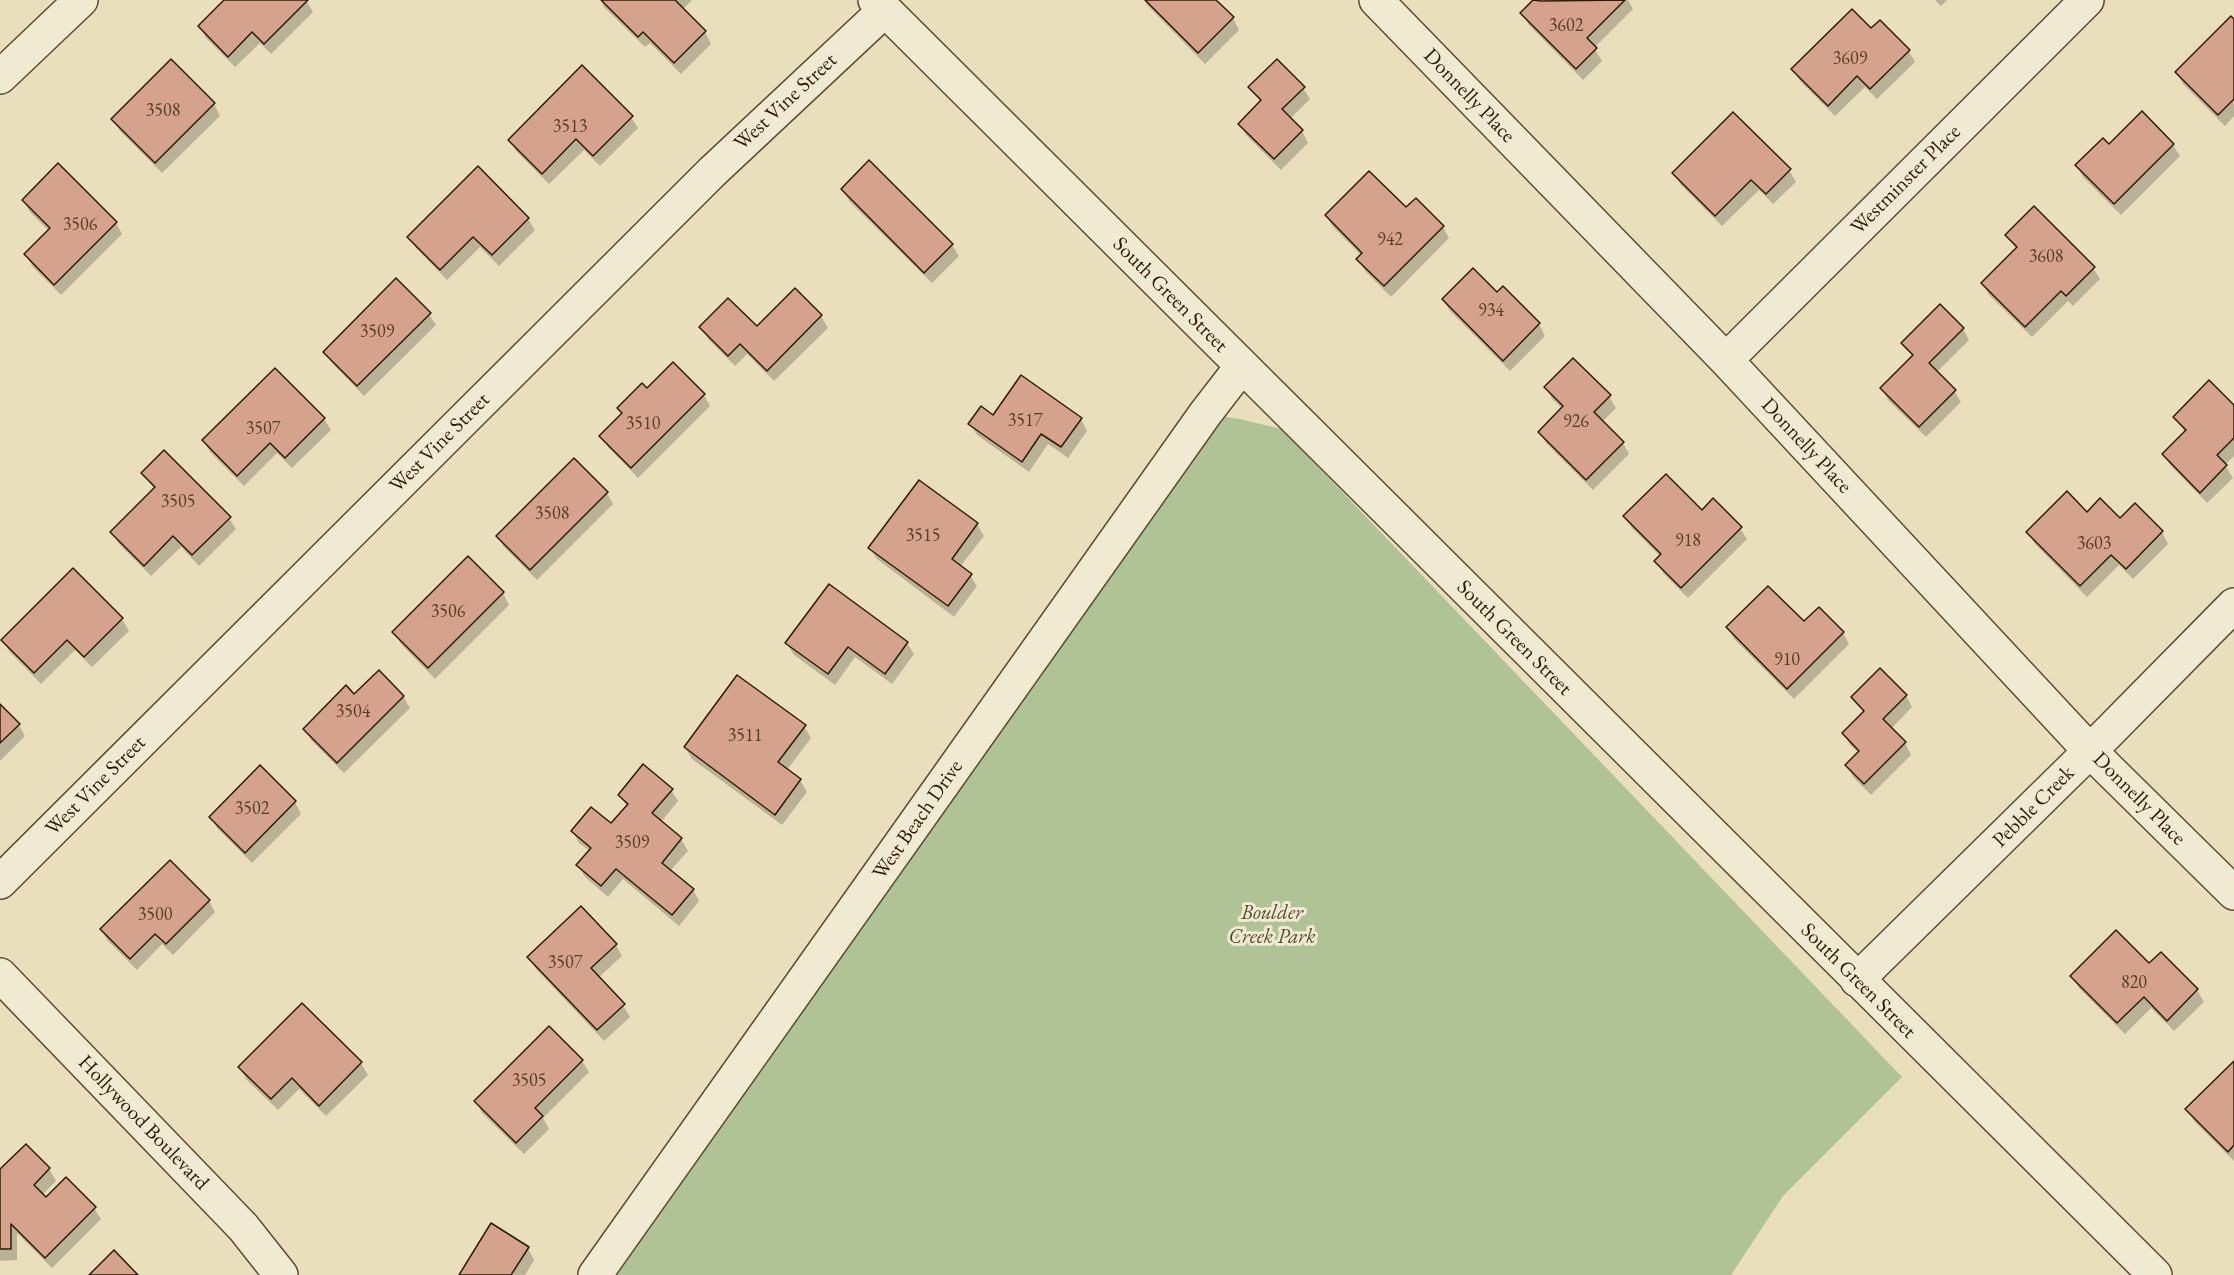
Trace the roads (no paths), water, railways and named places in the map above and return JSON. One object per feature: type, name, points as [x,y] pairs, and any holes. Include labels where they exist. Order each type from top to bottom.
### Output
[{"type":"street","points":[[0,77],[81,0]]},
{"type":"street","name":"Donnelly Place","points":[[1376,0],[1726,360],[2090,751],[2234,893]]},
{"type":"street","name":"Westminster Place","points":[[1726,360],[2087,0]]},
{"type":"street","name":"South Green Street","points":[[880,5],[2155,1275]]},
{"type":"street","name":"West Vine Street","points":[[0,882],[880,5]]},
{"type":"street","name":"West Beach Drive","points":[[596,1275],[1205,414],[1242,366]]},
{"type":"street","name":"Pebble Creek","points":[[1857,980],[2090,751],[2234,605]]},
{"type":"street","name":"Hollywood Boulevard","points":[[0,975],[243,1227],[281,1275]]},
{"type":"park label","name":"Boulder Creek Park","points":[[1272,925]]}]
